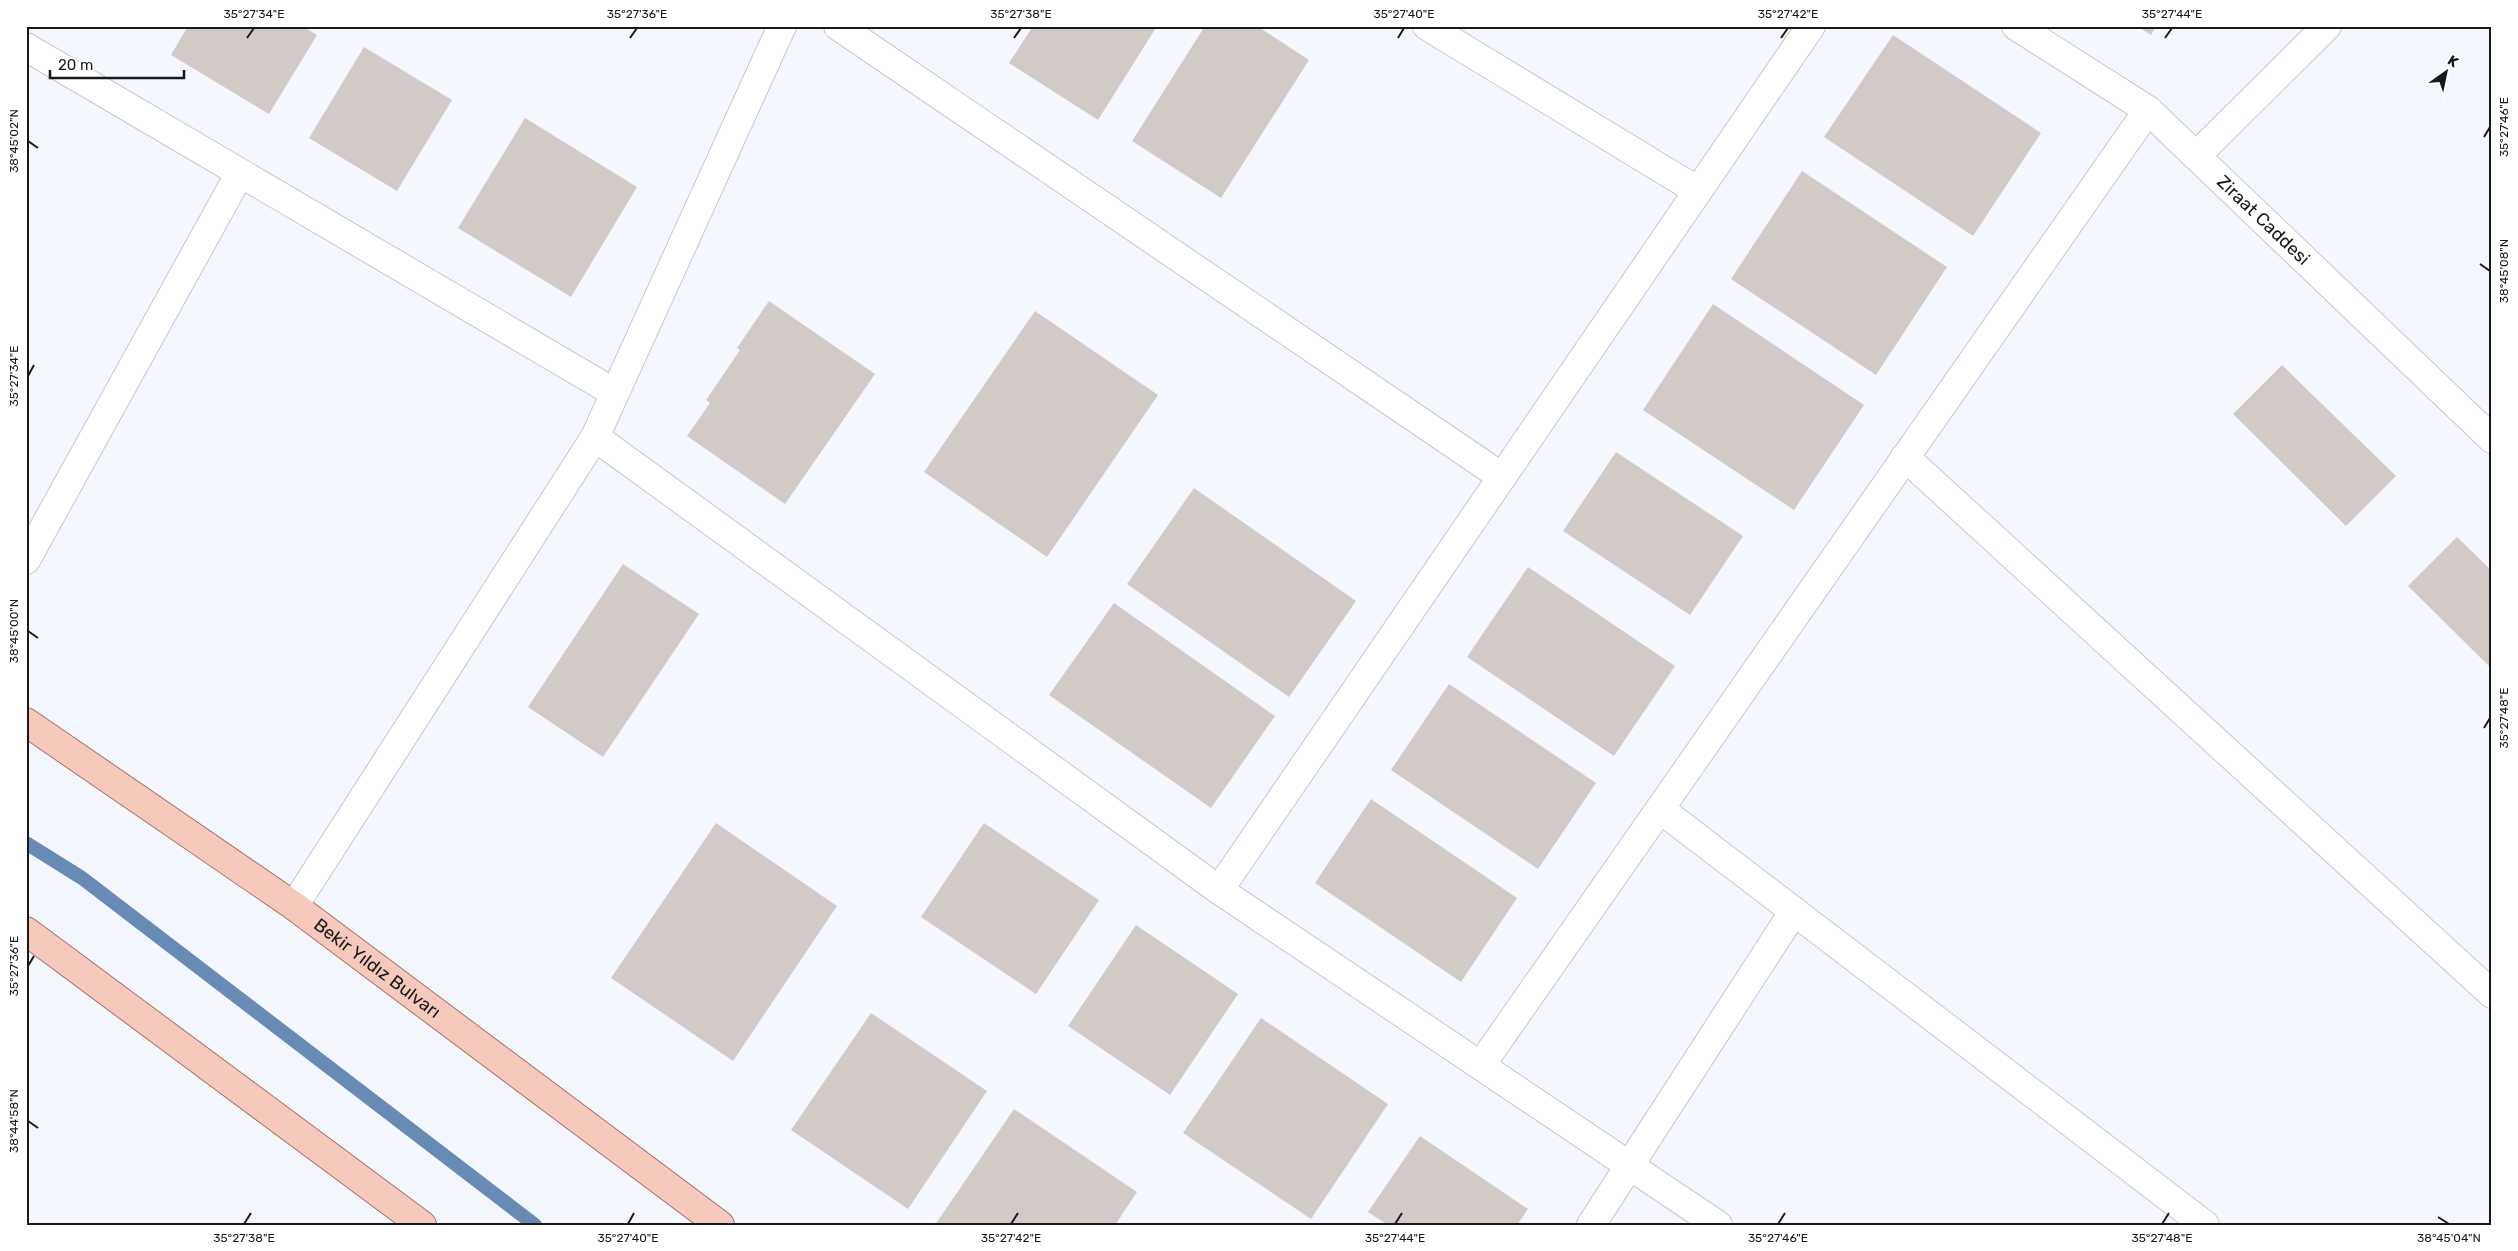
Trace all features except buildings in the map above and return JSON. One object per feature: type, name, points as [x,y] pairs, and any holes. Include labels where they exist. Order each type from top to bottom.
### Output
[{"type":"main road","name":"Bekir Yıldız Bulvarı","points":[[26,722],[294,906],[720,1225]]},
{"type":"main road","points":[[26,931],[422,1225]]},
{"type":"street","points":[[294,906],[595,437],[782,26]]},
{"type":"street","points":[[838,26],[1502,477]]},
{"type":"street","points":[[1427,26],[1698,190]]},
{"type":"street","points":[[1219,890],[1811,26]]},
{"type":"street","name":"Ziraat Caddesi","points":[[2016,26],[2148,110],[2492,438]]},
{"type":"street","points":[[2196,156],[2327,26]]},
{"type":"street","points":[[26,47],[615,394]]},
{"type":"street","points":[[1481,1065],[2148,110]]},
{"type":"street","points":[[26,560],[240,173]]},
{"type":"street","points":[[595,437],[1219,890],[1718,1225]]},
{"type":"street","points":[[1905,457],[2492,994]]},
{"type":"street","points":[[1660,808],[2206,1225]]},
{"type":"street","points":[[1591,1225],[1794,910]]},
{"type":"waterway","points":[[26,843],[82,878],[535,1225]]}]
